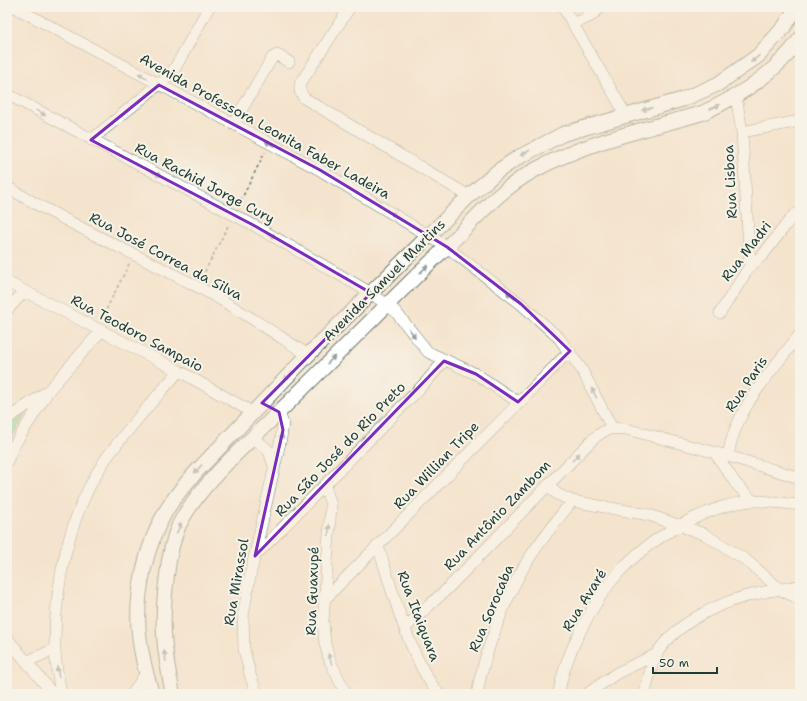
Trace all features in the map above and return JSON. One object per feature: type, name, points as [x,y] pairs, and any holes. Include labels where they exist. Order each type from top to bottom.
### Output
[{"type":"main road","name":"Avenida Samuel Martins","points":[[152,694],[146,673],[139,633],[138,604],[148,558],[157,530],[178,492],[240,425],[428,236],[469,196],[504,167],[539,145],[563,134],[684,99],[718,84],[743,68],[758,56],[784,27],[797,7]]},
{"type":"main road","name":"Avenida Samuel Martins","points":[[173,694],[164,653],[163,606],[170,552],[174,537],[193,504],[209,484],[253,437],[386,304],[447,247],[492,200],[532,172],[576,150],[702,113],[736,96],[776,66],[790,53],[800,39]]},
{"type":"main road","points":[[772,41],[778,46],[780,53],[776,66]]},
{"type":"main road","points":[[678,120],[676,111],[678,105],[684,99]]},
{"type":"main road","points":[[257,408],[279,412]]},
{"type":"main road","points":[[240,425],[253,437]]},
{"type":"main road","points":[[146,673],[153,672],[169,676]]},
{"type":"street","name":"Avenida Professora Leonita Faber Ladeira","points":[[14,7],[320,170],[447,247],[521,304],[559,338],[570,351],[582,370],[612,428]]},
{"type":"street","points":[[350,7],[300,84],[301,94],[304,98],[469,196]]},
{"type":"street","points":[[563,7],[626,115]]},
{"type":"street","points":[[573,24],[588,11],[601,7]]},
{"type":"street","points":[[91,140],[158,85],[175,68],[205,9]]},
{"type":"street","points":[[234,124],[272,58],[276,55],[289,62]]},
{"type":"street","name":"Rua Rachid Jorge Cury","points":[[7,94],[234,215],[371,293],[386,304],[402,319],[423,348],[444,361],[476,374],[518,402]]},
{"type":"street","name":"Rua Lisboa","points":[[736,96],[742,132],[750,266]]},
{"type":"street","points":[[742,132],[800,121]]},
{"type":"street","name":"Rua José Correa da Silva","points":[[8,191],[197,287],[242,313],[308,355]]},
{"type":"street","name":"Rua Madri","points":[[720,313],[750,266],[763,255],[794,215],[800,212]]},
{"type":"street","name":"Rua Teodoro Sampaio","points":[[7,282],[179,371],[257,408]]},
{"type":"street","points":[[7,310],[25,291]]},
{"type":"street","points":[[7,461],[15,444],[48,391],[100,329]]},
{"type":"street","name":"Rua Paris","points":[[728,456],[739,417],[800,334]]},
{"type":"street","name":"Rua Willian Tripe","points":[[324,600],[570,351]]},
{"type":"street","name":"Rua São José do Rio Preto","points":[[256,556],[426,382],[444,361]]},
{"type":"street","points":[[61,694],[54,649],[58,588],[74,528],[85,498],[95,478],[116,446],[179,371]]},
{"type":"street","points":[[7,419],[48,391]]},
{"type":"street","name":"Rua Mirassol","points":[[257,694],[247,663],[242,633],[243,616],[250,576],[256,556],[262,521],[283,430],[282,419],[279,412]]},
{"type":"street","points":[[612,428],[634,431],[728,456],[800,478]]},
{"type":"street","name":"Rua Antônio Zambom","points":[[406,627],[446,589],[592,440],[602,432],[612,428]]},
{"type":"street","points":[[253,437],[269,451],[274,467]]},
{"type":"street","points":[[715,453],[736,484],[753,501]]},
{"type":"street","points":[[736,484],[738,504]]},
{"type":"street","points":[[548,485],[557,494],[572,501],[649,515],[704,534],[746,560],[781,590],[800,599]]},
{"type":"street","name":"Rua Guaxupé","points":[[325,486],[331,505],[323,621],[325,644],[330,661],[346,694]]},
{"type":"street","name":"Rua Sorocaba","points":[[478,694],[487,653],[514,585],[529,558],[572,501]]},
{"type":"street","name":"Rua Avaré","points":[[559,694],[566,663],[575,642],[607,588],[619,572],[634,558],[652,544],[681,526],[712,511],[753,501],[800,505]]},
{"type":"street","name":"Rua Itaiquara","points":[[378,546],[418,661],[428,680],[439,694]]},
{"type":"street","points":[[587,694],[617,673],[657,654],[680,628],[718,606],[759,593],[800,587]]},
{"type":"street","points":[[7,638],[28,661],[53,694]]},
{"type":"street","points":[[28,661],[54,649]]},
{"type":"street","points":[[645,694],[657,654]]},
{"type":"street","points":[[132,694],[146,673]]},
{"type":"path","points":[[197,287],[270,144]]},
{"type":"path","points":[[100,329],[134,255]]},
{"type":"highlighted area","points":[[159,85],[320,170],[447,247],[521,304],[570,351],[518,402],[476,374],[444,361],[255,556],[283,430],[279,412],[262,403],[371,293],[255,226],[91,140]]},
{"type":"green space","points":[[26,413],[10,441],[7,439],[7,425]]}]
